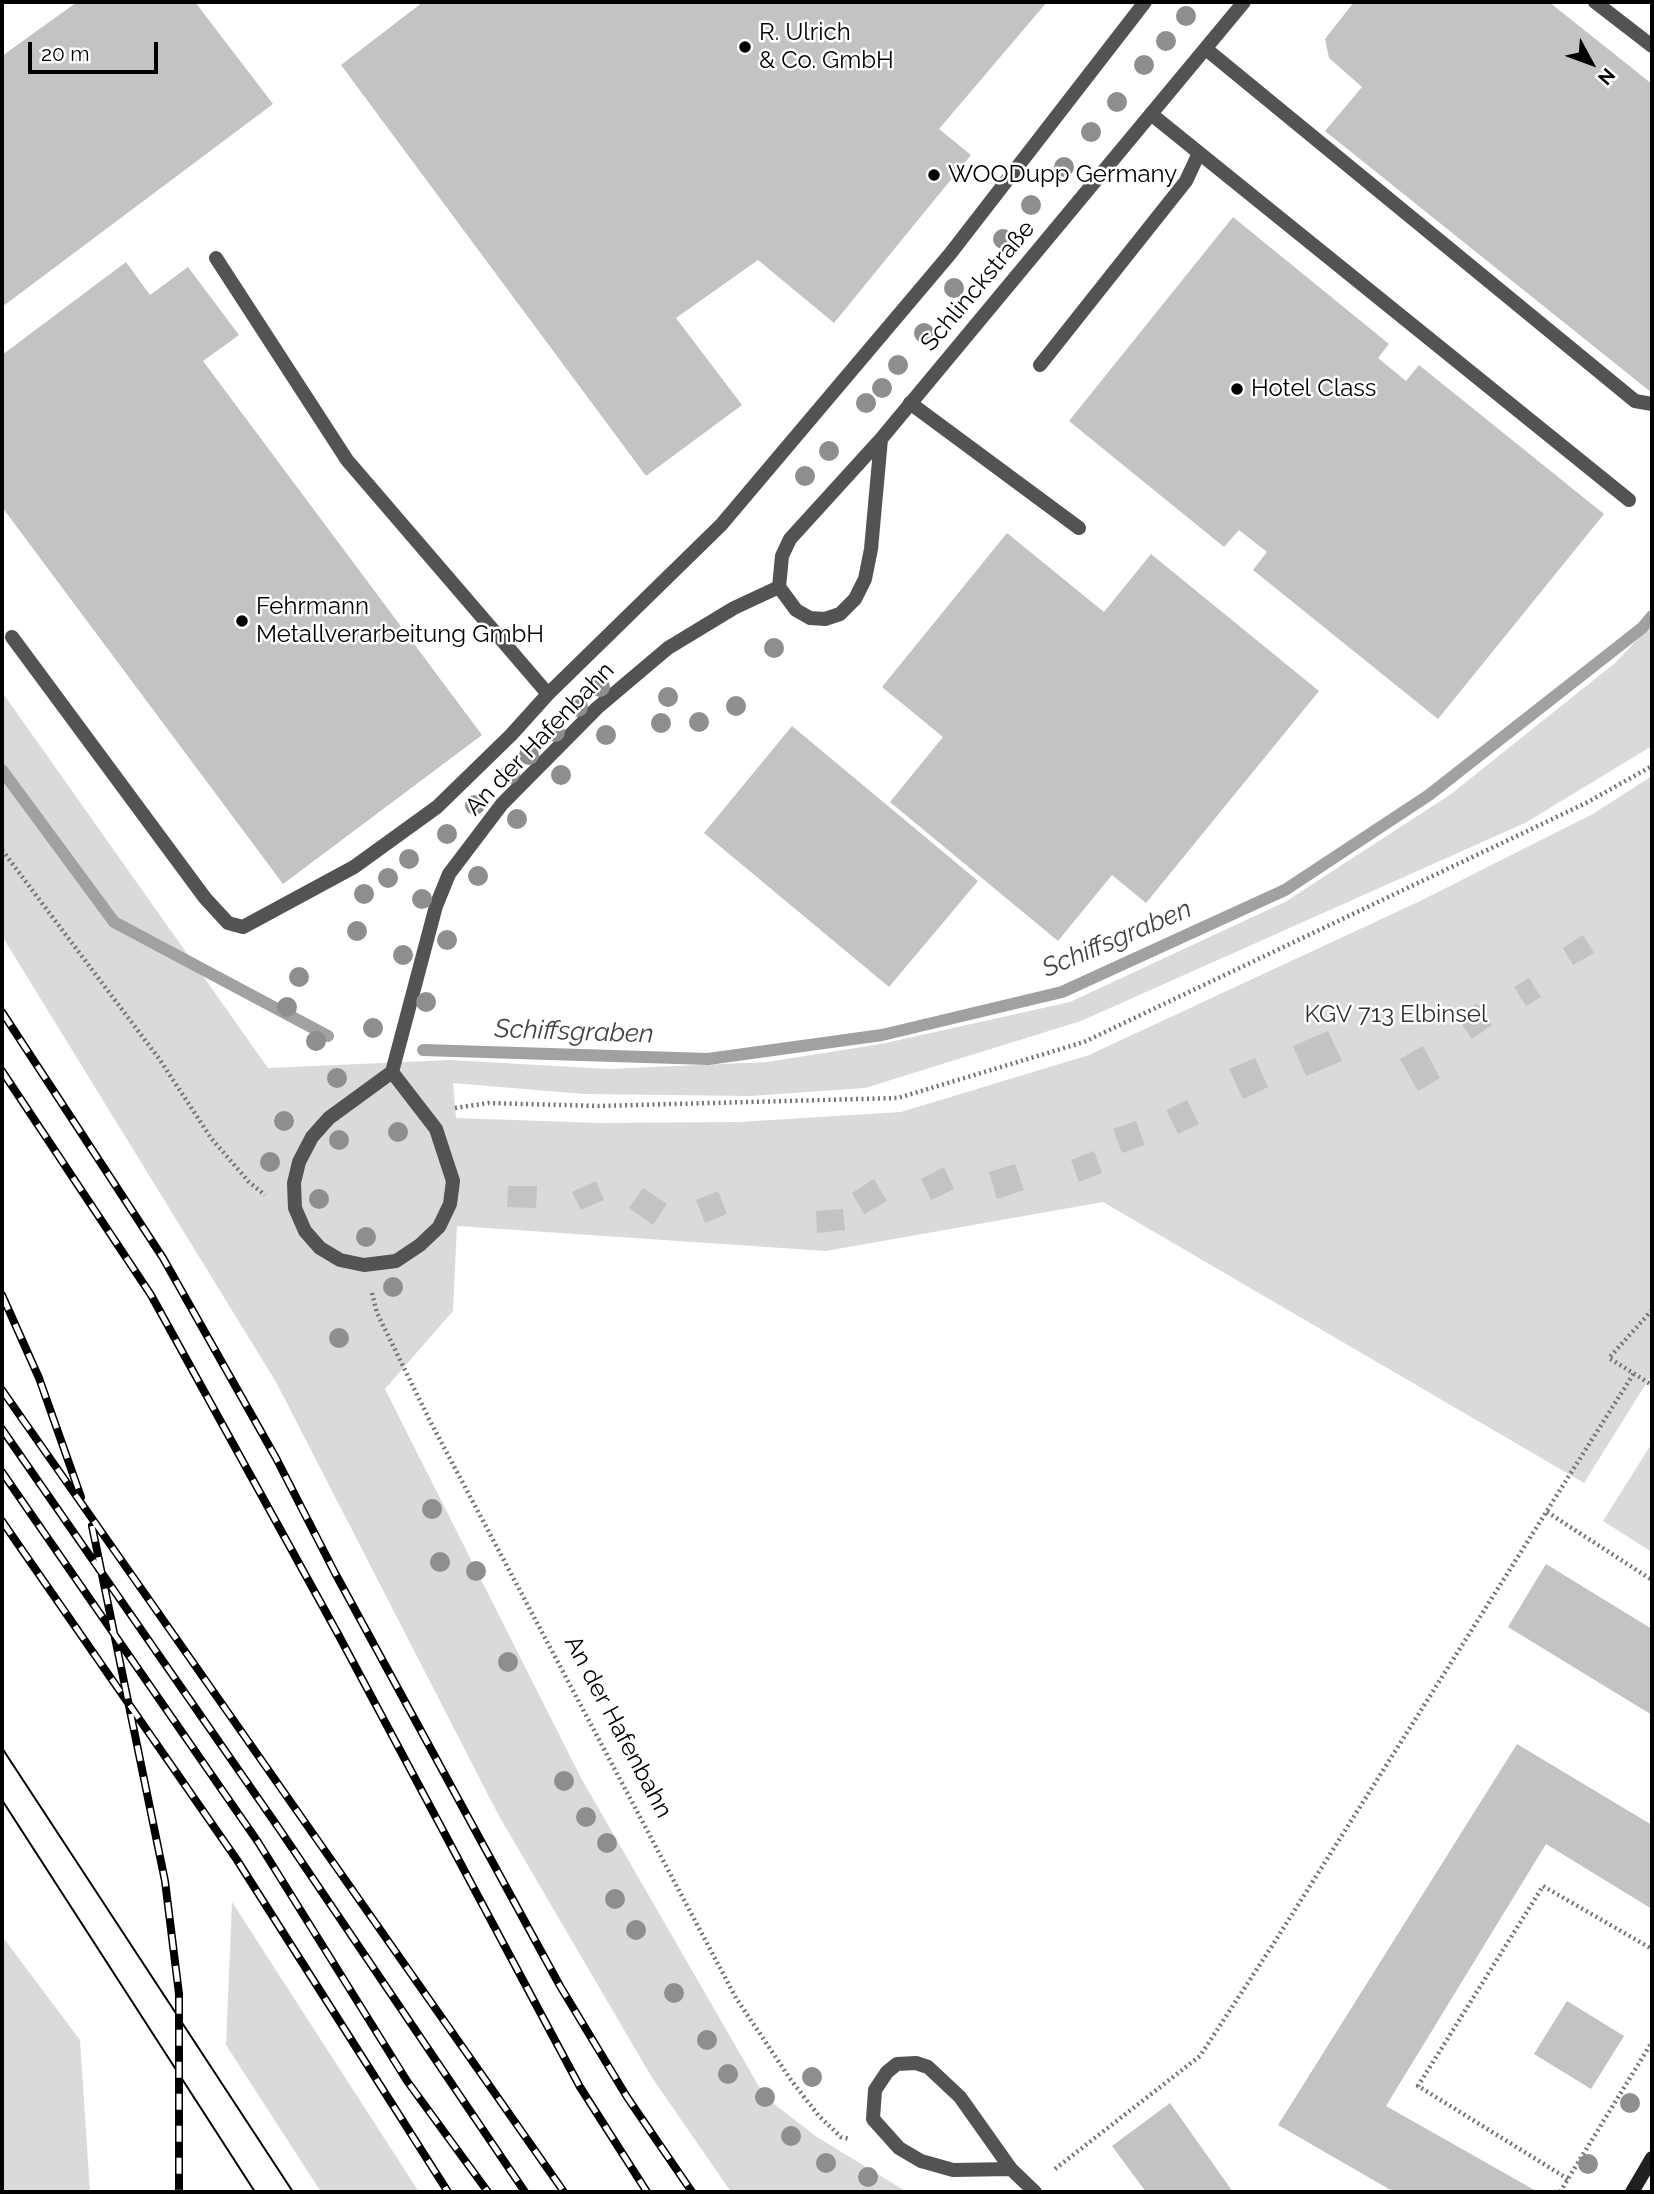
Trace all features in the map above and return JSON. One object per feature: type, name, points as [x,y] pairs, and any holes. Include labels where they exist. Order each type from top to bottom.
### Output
[{"type":"main road","points":[[1632,2192],[1652,2158]]},
{"type":"street","points":[[12,637],[205,898],[228,923],[243,927],[354,867],[437,807],[721,525],[950,254],[1145,2]]},
{"type":"street","name":"Schlinckstraße","points":[[779,587],[782,556],[790,539],[881,439],[1244,2]]},
{"type":"street","points":[[1595,2],[1652,46]]},
{"type":"street","points":[[1206,49],[1635,401],[1652,404]]},
{"type":"street","points":[[1151,114],[1629,500]]},
{"type":"street","points":[[1040,365],[1186,181],[1199,153]]},
{"type":"street","points":[[216,258],[346,460],[548,694]]},
{"type":"street","points":[[910,403],[1079,528]]},
{"type":"street","points":[[779,587],[796,610],[810,618],[825,619],[840,614],[855,599],[865,579],[872,550],[881,439]]},
{"type":"street","name":"An der Hafenbahn","points":[[392,1072],[436,906],[449,874],[502,804],[597,708],[668,648],[734,608],[779,587]]},
{"type":"street","points":[[392,1072],[424,1112],[436,1129],[453,1181],[450,1204],[439,1227],[420,1245],[396,1261],[364,1265],[340,1261],[320,1248],[305,1231],[295,1208],[299,1162],[312,1137],[329,1118],[392,1072]]},
{"type":"street","points":[[1011,2169],[953,2170],[921,2161],[899,2148],[873,2119],[875,2090],[887,2072],[897,2064],[916,2063],[928,2067],[960,2097],[1011,2169],[1033,2190]]},
{"type":"path","points":[[424,1112],[488,1103],[599,1106],[898,1098],[1084,1042],[1586,803],[1652,766]]},
{"type":"path","points":[[2,850],[160,1060],[211,1138],[249,1182],[264,1195],[295,1208]]},
{"type":"path","name":"An der Hafenbahn","points":[[364,1265],[377,1313],[430,1422],[736,1998],[791,2080],[841,2137],[899,2148]]},
{"type":"path","points":[[1652,1310],[1609,1358],[1652,1385]]},
{"type":"path","points":[[1033,2190],[1200,2056],[1282,1931],[1633,1373]]},
{"type":"path","points":[[1547,1512],[1652,1580]]},
{"type":"path","points":[[1568,2179],[1418,2086],[1543,1886],[1652,1949]]},
{"type":"path","points":[[1560,2192],[1652,2042]]},
{"type":"green space","name":"KGV 713 Elbinsel","points":[[1652,624],[1652,746],[1525,823],[1081,1021],[865,1088],[750,1096],[584,1094],[453,1083],[456,1118],[601,1123],[739,1122],[901,1112],[1089,1055],[1418,902],[1591,815],[1652,776],[1652,1374],[1584,1483],[1103,1202],[826,1251],[457,1226],[453,1311],[385,1389],[581,1778],[765,2097],[817,2137],[907,2192],[731,2192],[651,2076],[499,1816],[276,1382],[2,936],[2,692],[268,1068],[450,1060],[609,1069],[767,1062],[881,1044],[1070,1002],[1285,902],[1451,794],[1615,663]]},
{"type":"green space","points":[[1652,1443],[1652,1552],[1603,1521]]},
{"type":"green space","points":[[232,1902],[419,2192],[321,2192],[226,2045]]},
{"type":"green space","points":[[2,1936],[80,2040],[90,2192],[2,2192]]},
{"type":"building","points":[[77,2],[195,2],[273,104],[2,307],[2,56]]},
{"type":"building","points":[[423,2],[1047,2],[939,129],[971,155],[834,323],[758,260],[676,318],[742,405],[646,476],[341,65]]},
{"type":"building","points":[[1354,2],[1549,2],[1652,84],[1652,393],[1325,131],[1362,87],[1329,58],[1325,39]]},
{"type":"building","points":[[1233,217],[1389,344],[1378,358],[1406,381],[1419,365],[1604,514],[1438,719],[1253,570],[1267,552],[1239,530],[1224,547],[1069,421]]},
{"type":"building","name":"Fehrmann Metallverarbeitung GmbH","points":[[126,262],[150,295],[188,267],[239,335],[203,361],[482,735],[283,884],[2,507],[2,355]]},
{"type":"building","points":[[1007,533],[1104,612],[1151,554],[1319,691],[1146,903],[1112,875],[1058,941],[890,802],[943,737],[882,687]]},
{"type":"building","points":[[792,726],[978,881],[889,987],[704,833]]},
{"type":"building","points":[[1583,935],[1594,953],[1573,965],[1563,948]]},
{"type":"building","points":[[1529,978],[1541,997],[1526,1006],[1514,987]]},
{"type":"building","points":[[1477,1003],[1492,1025],[1472,1039],[1457,1017]]},
{"type":"building","points":[[1328,1031],[1342,1061],[1306,1076],[1293,1046]]},
{"type":"building","points":[[1423,1046],[1440,1078],[1418,1091],[1400,1059]]},
{"type":"building","points":[[1255,1058],[1268,1087],[1243,1099],[1229,1069]]},
{"type":"building","points":[[1187,1100],[1199,1124],[1178,1134],[1166,1110]]},
{"type":"building","points":[[1136,1121],[1145,1145],[1122,1153],[1113,1129]]},
{"type":"building","points":[[1094,1151],[1102,1173],[1079,1182],[1071,1160]]},
{"type":"building","points":[[1015,1164],[1024,1190],[997,1199],[989,1172]]},
{"type":"building","points":[[944,1167],[954,1189],[931,1200],[921,1179]]},
{"type":"building","points":[[874,1179],[887,1201],[864,1214],[852,1193]]},
{"type":"building","points":[[596,1181],[604,1200],[581,1210],[572,1192]]},
{"type":"building","points":[[508,1186],[537,1186],[536,1208],[507,1207]]},
{"type":"building","points":[[643,1188],[667,1204],[653,1225],[629,1208]]},
{"type":"building","points":[[718,1191],[727,1214],[705,1223],[696,1200]]},
{"type":"building","points":[[843,1209],[845,1230],[817,1233],[816,1211]]},
{"type":"building","points":[[1546,1564],[1652,1629],[1652,1715],[1508,1627]]},
{"type":"building","points":[[1517,1744],[1652,1825],[1652,1909],[1546,1844],[1386,2106],[1538,2192],[1394,2192],[1278,2125]]},
{"type":"building","points":[[1567,2001],[1624,2036],[1591,2089],[1534,2054]]},
{"type":"building","points":[[1170,2103],[1233,2192],[1146,2192],[1112,2146]]},
{"type":"waterway","name":"Schiffsgraben","points":[[423,1050],[708,1059],[882,1035],[1062,992],[1285,890],[1429,795],[1642,628],[1652,616]]},
{"type":"waterway","name":"Schiffsgraben","points":[[2,770],[114,922],[328,1036]]},
{"type":"tram line","points":[[2,1748],[293,2192]]},
{"type":"tram line","points":[[2,1800],[255,2192]]},
{"type":"railway","points":[[2,1012],[163,1258],[276,1458],[335,1573],[560,1986],[627,2097],[692,2192]]},
{"type":"railway","points":[[2,1071],[151,1295],[338,1634],[580,2087],[647,2192]]},
{"type":"railway","points":[[2,1295],[39,1378],[81,1497]]},
{"type":"railway","points":[[2,1390],[564,2192]]},
{"type":"railway","points":[[2,1429],[278,1827],[525,2192]]},
{"type":"railway","points":[[2,1472],[258,1842],[407,2081],[488,2192]]},
{"type":"railway","points":[[2,1521],[237,1860],[448,2192]]},
{"type":"railway","points":[[92,1526],[165,1881],[179,1994],[179,2192]]},
{"type":"place","name":"R. Ulrich & Co. GmbH","points":[[745,47]]},
{"type":"place","name":"WOODupp Germany","points":[[934,175]]},
{"type":"place","name":"Hotel Class","points":[[1237,389]]},
{"type":"place","name":"Fehrmann Metallverarbeitung GmbH","points":[[242,621]]}]
